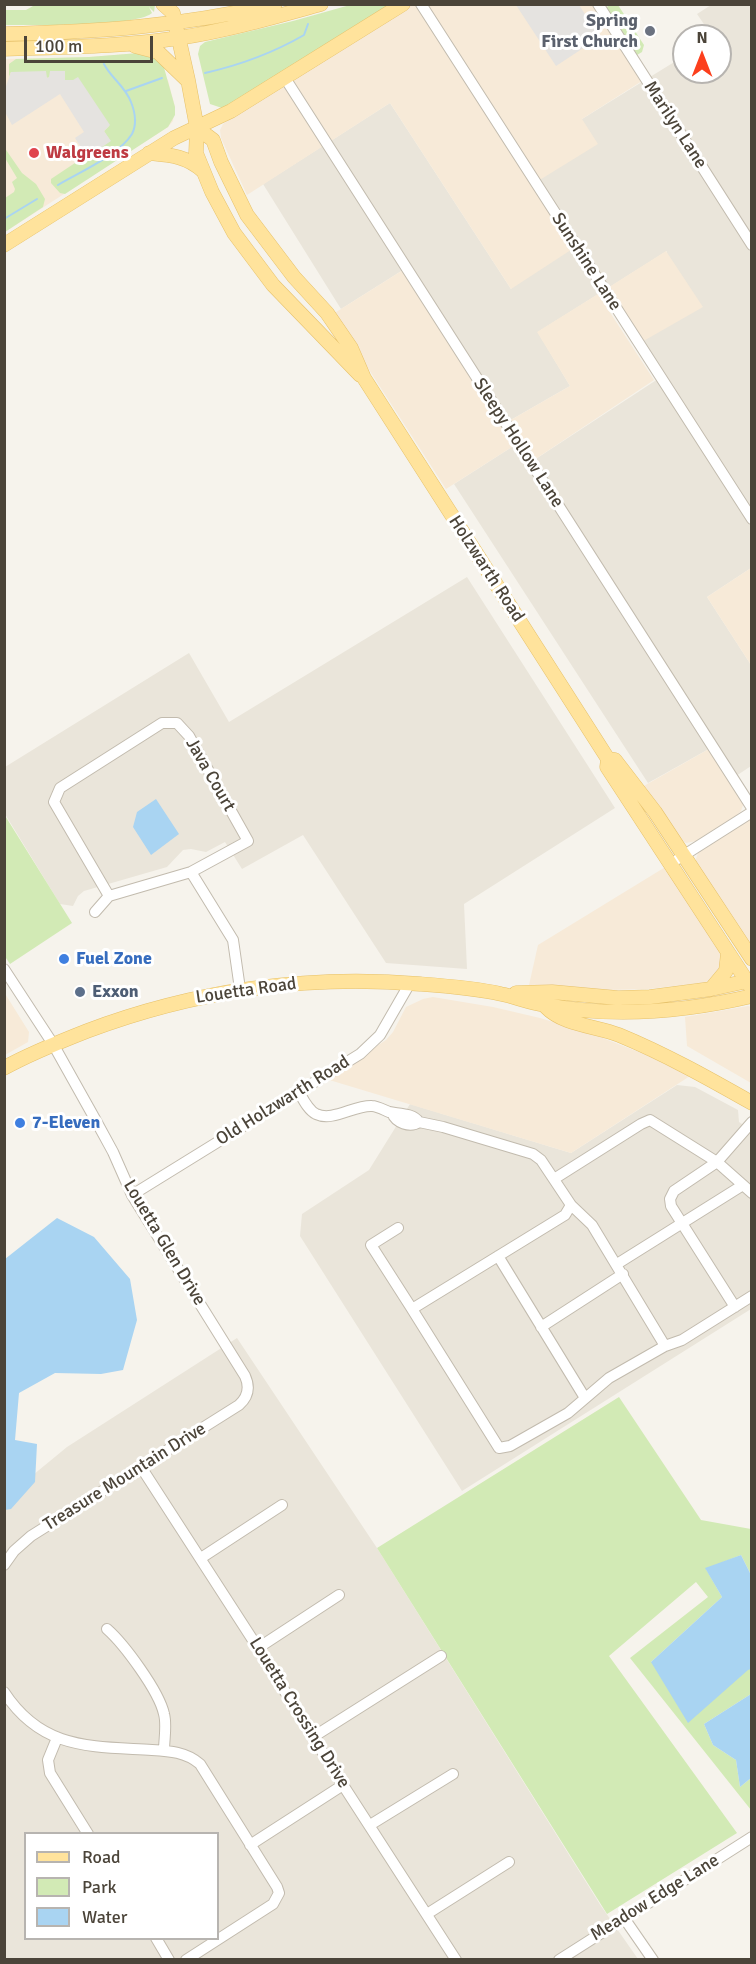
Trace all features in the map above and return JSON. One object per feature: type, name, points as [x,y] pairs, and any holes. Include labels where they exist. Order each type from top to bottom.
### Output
[{"type":"main road","points":[[4,34],[75,32],[172,11],[214,18],[275,4]]},
{"type":"main road","points":[[4,49],[127,44],[178,38],[263,20],[321,4]]},
{"type":"main road","points":[[4,245],[149,153],[174,138],[231,111],[403,4]]},
{"type":"main road","name":"Holzwarth Road","points":[[172,11],[197,128],[196,153],[202,171],[234,233],[273,285],[364,378]]},
{"type":"main road","points":[[127,44],[158,52],[188,80]]},
{"type":"main road","name":"Holzwarth Road","points":[[197,128],[213,140],[221,162],[253,224],[294,277],[327,313],[351,348],[364,378],[608,759],[607,767],[750,983]]},
{"type":"main road","points":[[149,153],[181,157],[195,163],[202,171]]},
{"type":"main road","name":"Holzwarth Road","points":[[608,759],[615,760],[655,812],[752,959]]},
{"type":"main road","points":[[711,989],[726,971],[728,953]]},
{"type":"main road","name":"Louetta Road","points":[[4,1068],[53,1044],[121,1019],[181,1001],[240,989],[342,981],[410,983],[499,994],[545,1005],[617,1012],[662,1011],[709,1005],[752,996]]},
{"type":"main road","name":"Louetta Road","points":[[499,994],[552,992],[618,998],[650,997],[750,983]]},
{"type":"main road","points":[[545,1005],[554,1015],[617,1034],[682,1063],[752,1103]]},
{"type":"street","name":"Sunshine Lane","points":[[421,4],[752,519]]},
{"type":"street","name":"Marilyn Lane","points":[[598,4],[752,244]]},
{"type":"street","name":"Sleepy Hollow Lane","points":[[285,78],[752,810]]},
{"type":"street","name":"Java Court","points":[[109,896],[54,802],[60,788],[162,723],[177,723],[189,736],[248,841],[191,872]]},
{"type":"street","points":[[670,864],[752,810]]},
{"type":"street","points":[[95,912],[109,896],[191,872],[233,940],[240,989]]},
{"type":"street","name":"Louetta Glen Drive","points":[[4,969],[53,1044],[113,1152],[132,1195],[248,1381],[248,1393]]},
{"type":"street","name":"Old Holzwarth Road","points":[[132,1195],[360,1054],[373,1042],[388,1022],[410,983]]},
{"type":"street","points":[[299,1092],[309,1108],[317,1115],[329,1116],[372,1106],[417,1118],[419,1122],[533,1154],[541,1160],[570,1205],[592,1225],[665,1346]]},
{"type":"street","points":[[554,1179],[650,1120],[717,1162],[752,1193]]},
{"type":"street","points":[[735,1307],[681,1224],[671,1206],[670,1199],[674,1191],[717,1162],[752,1122]]},
{"type":"street","points":[[617,1264],[742,1185]]},
{"type":"street","points":[[412,1309],[565,1215],[570,1205]]},
{"type":"street","points":[[398,1228],[371,1245],[499,1448],[510,1446],[568,1413],[609,1378],[665,1346],[682,1340],[752,1296]]},
{"type":"street","points":[[498,1256],[585,1398]]},
{"type":"street","points":[[541,1327],[623,1274]]},
{"type":"street","name":"Treasure Mountain Drive","points":[[4,1565],[14,1551],[31,1536],[239,1404],[248,1393]]},
{"type":"street","name":"Louetta Crossing Drive","points":[[141,1467],[456,1959]]},
{"type":"street","points":[[201,1558],[282,1505]]},
{"type":"street","points":[[258,1648],[339,1595]]},
{"type":"street","points":[[106,1629],[123,1646],[161,1703],[165,1718],[164,1751]]},
{"type":"street","points":[[313,1737],[441,1656]]},
{"type":"street","points":[[4,1692],[29,1721],[57,1738],[81,1745],[164,1751],[188,1756],[200,1764],[277,1887],[278,1898],[273,1904],[219,1938]]},
{"type":"street","points":[[57,1738],[48,1760],[50,1773],[87,1832]]},
{"type":"street","points":[[370,1826],[453,1774]]},
{"type":"street","points":[[250,1845],[343,1785]]},
{"type":"street","name":"Meadow Edge Lane","points":[[559,1959],[752,1837]]},
{"type":"street","points":[[427,1914],[509,1862]]},
{"type":"street","points":[[624,1918],[653,1959]]},
{"type":"street","points":[[157,1940],[170,1959]]},
{"type":"street","points":[[186,1959],[216,1940]]},
{"type":"shaded area","points":[[409,5],[593,5],[642,81],[582,119],[598,144],[538,181],[577,246],[511,289],[390,103],[247,195],[221,138],[220,130],[223,124],[243,109]]},
{"type":"shaded area","points":[[516,5],[579,5],[600,37],[556,66]]},
{"type":"shaded area","points":[[711,5],[751,5],[751,568],[707,597],[751,665],[751,766],[736,776],[716,745],[648,783],[454,484],[515,445],[528,464],[661,377],[640,343],[667,251],[538,332],[570,386],[509,421],[403,270],[341,309],[263,184],[390,103],[511,289],[538,181],[582,119],[672,63],[672,84],[732,84],[732,24],[704,24],[697,14]]},
{"type":"shaded area","points":[[139,53],[168,80],[175,107],[173,121],[168,127],[5,232],[5,59]]},
{"type":"shaded area","points":[[46,71],[47,78],[50,71],[65,71],[65,80],[78,77],[110,125],[104,131],[111,141],[87,157],[75,138],[84,132],[60,94],[12,125],[5,112],[5,89],[11,72]]},
{"type":"shaded area","points":[[666,251],[703,307],[640,343],[606,289]]},
{"type":"shaded area","points":[[403,270],[515,445],[446,489],[333,314]]},
{"type":"shaded area","points":[[598,294],[654,380],[534,460],[509,421],[570,386],[537,332]]},
{"type":"shaded area","points":[[751,568],[751,665],[707,597]]},
{"type":"shaded area","points":[[467,577],[615,808],[464,904],[467,969],[386,963],[303,835],[242,869],[225,842],[206,852],[183,850],[167,867],[84,891],[78,896],[73,906],[60,904],[5,814],[5,767],[189,653],[229,722]]},
{"type":"shaded area","points":[[709,749],[742,799],[743,805],[735,817],[696,841],[686,843],[679,839],[642,787]]},
{"type":"shaded area","points":[[751,818],[751,950],[696,864],[696,859],[698,853]]},
{"type":"shaded area","points":[[667,866],[720,948],[724,968],[709,982],[648,989],[608,990],[529,985],[538,945]]},
{"type":"shaded area","points":[[4,992],[29,1032],[28,1042],[5,1055]]},
{"type":"shaded area","points":[[433,997],[540,1018],[595,1035],[644,1054],[690,1076],[571,1153],[326,1079],[386,1040],[393,1032],[406,1007]]},
{"type":"shaded area","points":[[752,1007],[751,1083],[687,1046],[685,1017]]},
{"type":"shaded area","points":[[677,1085],[695,1087],[738,1110],[739,1122],[751,1130],[751,1309],[462,1491],[300,1236],[302,1214],[369,1170],[410,1104],[571,1153]]},
{"type":"shaded area","points":[[237,1338],[377,1548],[601,1906],[638,1959],[5,1960],[5,1498],[67,1447]]},
{"type":"green space","points":[[32,5],[155,5],[154,12],[149,7],[152,13],[142,18],[126,21],[5,25],[5,10],[26,10]]},
{"type":"green space","points":[[350,5],[390,5],[234,103],[222,108],[210,104],[198,54],[200,46],[205,42]]},
{"type":"green space","points":[[618,5],[644,45],[642,52],[635,55],[605,8]]},
{"type":"green space","points":[[139,53],[152,55],[163,64],[175,107],[175,115],[168,127],[65,194],[60,193],[51,183],[51,179],[75,163],[83,152],[87,157],[110,141],[104,131],[109,126],[73,80],[65,80],[65,71],[48,78],[46,72],[11,72],[9,77],[9,64],[16,59]]},
{"type":"green space","points":[[4,147],[22,173],[36,184],[45,199],[43,207],[5,232],[5,198],[14,192],[12,182],[17,178],[5,158]]},
{"type":"green space","points":[[4,814],[72,923],[10,964],[4,955]]},
{"type":"green space","points":[[619,1397],[701,1520],[751,1529],[751,1575],[741,1555],[706,1569],[722,1597],[651,1662],[751,1669],[751,1694],[704,1724],[713,1745],[736,1760],[740,1787],[751,1778],[751,1810],[630,1658],[708,1597],[696,1582],[609,1656],[737,1833],[607,1914],[377,1548]]},
{"type":"water","points":[[156,799],[179,834],[151,855],[133,827],[137,812]]},
{"type":"water","points":[[57,1218],[94,1237],[130,1279],[137,1320],[123,1370],[101,1374],[55,1373],[19,1393],[15,1440],[37,1444],[35,1482],[11,1509],[5,1510],[5,1259]]},
{"type":"water","points":[[741,1555],[751,1575],[751,1669],[688,1723],[651,1662],[722,1597],[705,1568]]},
{"type":"water","points":[[751,1694],[751,1778],[740,1787],[736,1760],[713,1745],[704,1724]]},
{"type":"waterway","points":[[205,73],[268,53],[304,35],[308,24]]},
{"type":"waterway","points":[[58,185],[109,156],[126,142],[134,130],[135,118],[131,102],[104,64]]},
{"type":"waterway","points":[[126,91],[162,78]]},
{"type":"waterway","points":[[4,219],[37,199]]},
{"type":"place","name":"Spring First Church","points":[[650,31]]},
{"type":"place","name":"Walgreens","points":[[34,153]]},
{"type":"place","name":"Fuel Zone","points":[[64,959]]},
{"type":"place","name":"Exxon","points":[[80,992]]},
{"type":"place","name":"7-Eleven","points":[[20,1123]]}]
